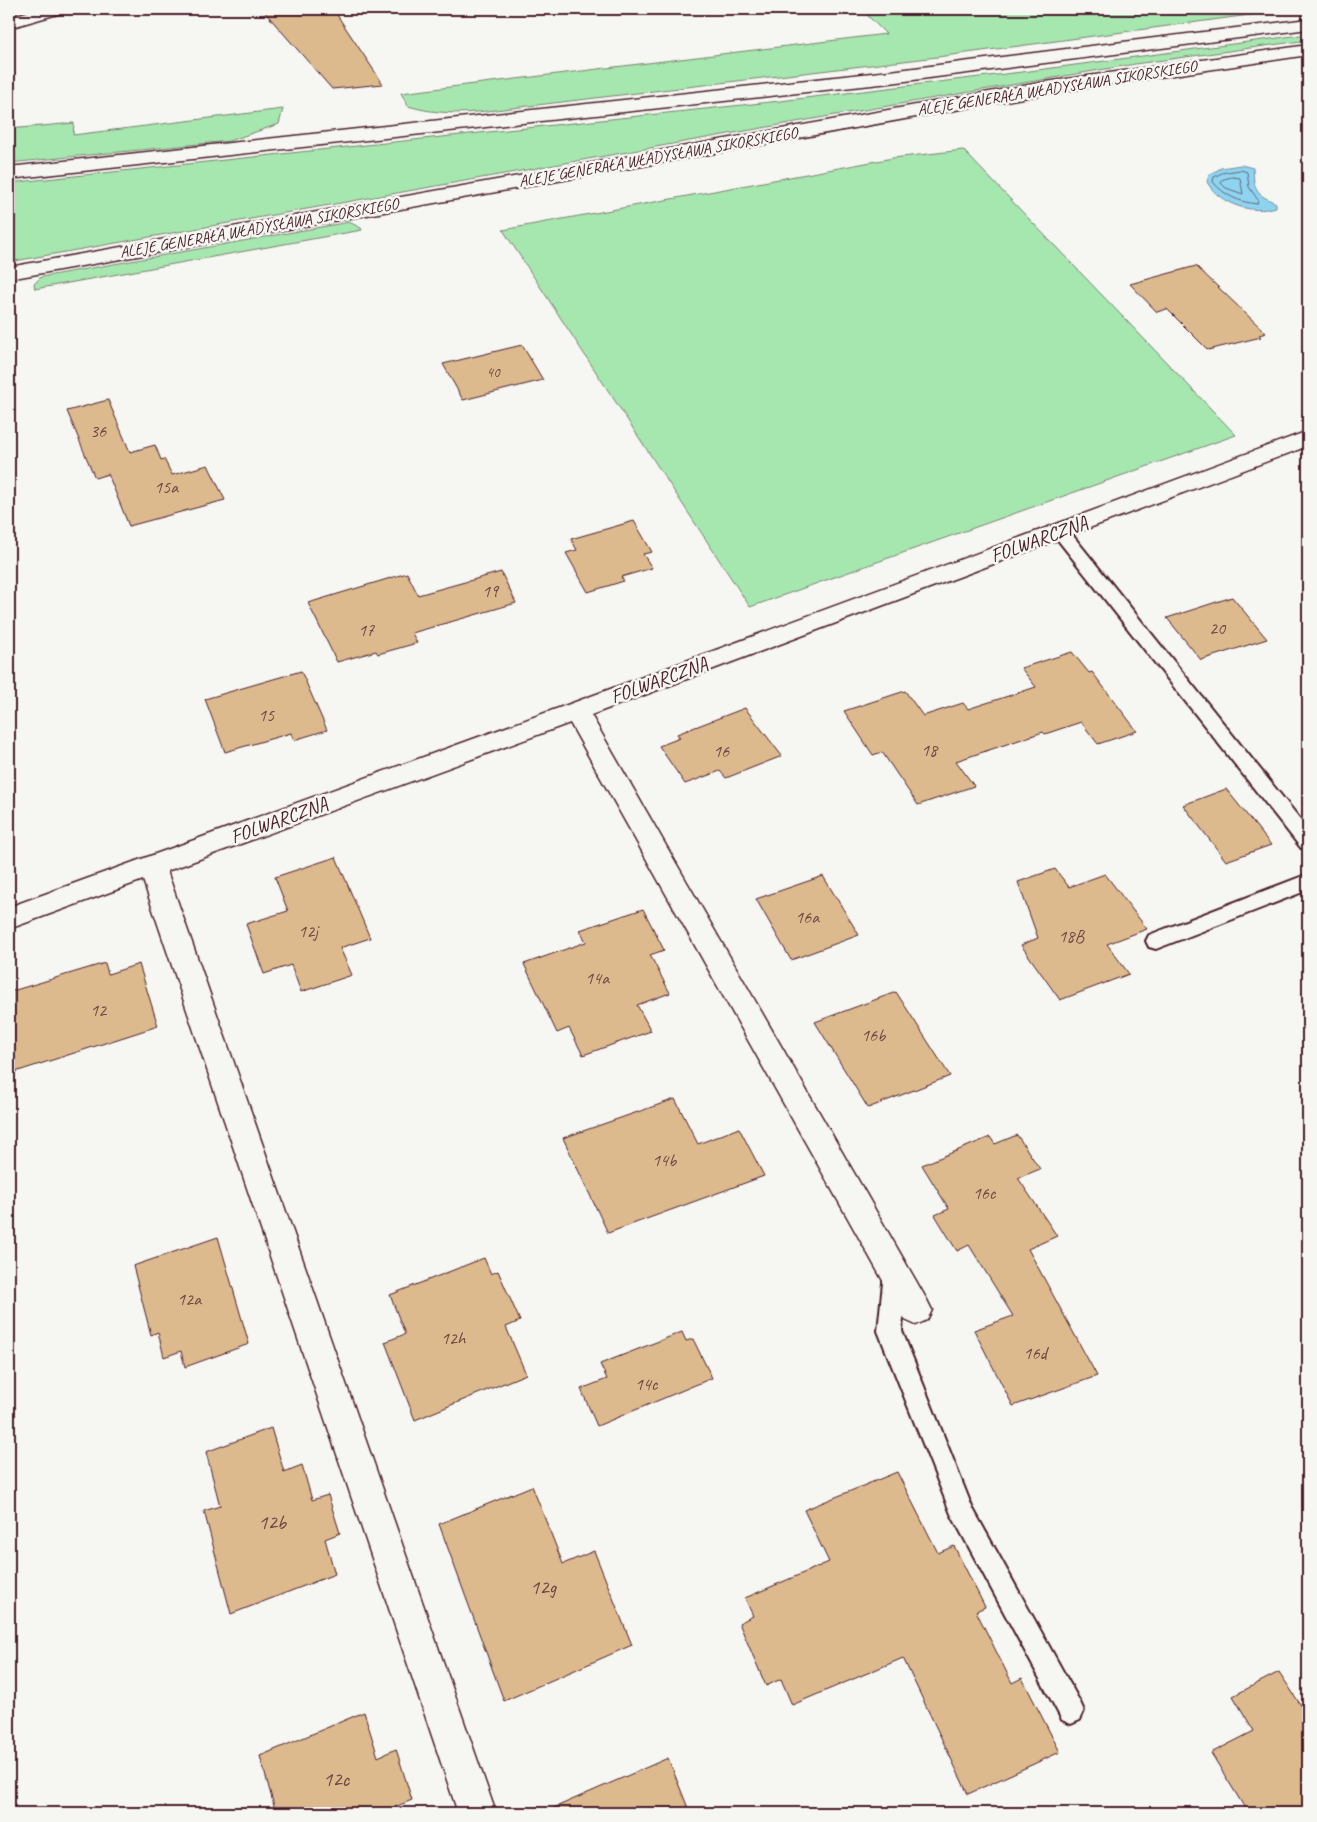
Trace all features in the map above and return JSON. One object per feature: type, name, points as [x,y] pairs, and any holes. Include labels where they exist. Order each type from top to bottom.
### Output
[{"type":"main road","points":[[9,23],[55,9]]},
{"type":"main road","name":"ALEJE GENERAŁA WŁADYSŁAWA SIKORSKIEGO","points":[[9,172],[890,78],[1308,24]]},
{"type":"main road","name":"ALEJE GENERAŁA WŁADYSŁAWA SIKORSKIEGO","points":[[9,273],[1045,88],[1308,50]]},
{"type":"main road","name":"FOLWARCZNA","points":[[9,918],[576,711],[1308,438]]},
{"type":"main road","points":[[576,711],[916,1310]]},
{"type":"main road","points":[[152,866],[477,1813]]},
{"type":"lane","points":[[1060,531],[1308,843]]},
{"type":"lane","points":[[1156,941],[1308,882]]},
{"type":"lane","points":[[895,1273],[890,1331],[963,1514],[1071,1711]]},
{"type":"green space","points":[[861,9],[1294,9],[937,57],[477,112],[448,113],[418,109],[408,106],[401,93],[886,34]]},
{"type":"green space","points":[[1308,34],[1308,40],[1135,64],[841,114],[9,262],[9,183],[780,101],[1030,71]]},
{"type":"green space","points":[[283,109],[279,124],[229,141],[9,163],[9,129],[74,123],[73,135]]},
{"type":"green space","points":[[963,150],[1236,435],[750,607],[503,230],[893,158]]},
{"type":"green space","points":[[349,222],[362,230],[35,289],[34,284],[41,277]]},
{"type":"water","points":[[1241,165],[1253,168],[1257,190],[1264,197],[1276,203],[1276,207],[1257,210],[1237,206],[1212,190],[1207,182],[1209,175],[1221,168]]},
{"type":"building","points":[[262,9],[333,9],[383,84],[332,89]]},
{"type":"building","points":[[1196,266],[1266,333],[1259,335],[1261,337],[1208,350],[1167,309],[1157,312],[1130,284]]},
{"type":"building","points":[[522,345],[543,380],[463,400],[443,364]]},
{"type":"building","points":[[108,400],[130,452],[155,445],[161,460],[164,459],[172,475],[208,465],[225,500],[129,526],[108,474],[95,478],[67,411]]},
{"type":"building","points":[[634,521],[652,552],[643,554],[652,568],[621,577],[624,581],[588,592],[566,553],[577,550],[571,539]]},
{"type":"building","points":[[501,572],[516,603],[412,633],[417,643],[378,654],[376,651],[337,662],[308,603],[407,573],[418,595]]},
{"type":"building","points":[[1232,597],[1267,639],[1201,660],[1167,618]]},
{"type":"building","points":[[1072,652],[1089,673],[1092,672],[1137,731],[1098,744],[1081,722],[1045,734],[1043,732],[956,761],[974,786],[918,805],[882,752],[873,755],[844,711],[905,691],[923,716],[963,703],[968,709],[1036,687],[1021,668]]},
{"type":"building","points":[[301,671],[327,730],[294,740],[291,733],[225,752],[205,699]]},
{"type":"building","points":[[745,708],[782,756],[726,778],[720,771],[685,784],[659,746],[680,738],[677,734]]},
{"type":"building","points":[[1226,789],[1271,845],[1226,861],[1183,805]]},
{"type":"building","points":[[336,857],[370,938],[340,948],[352,975],[301,992],[291,965],[264,974],[246,924],[288,911],[275,877]]},
{"type":"building","points":[[1055,869],[1069,887],[1105,874],[1147,929],[1107,944],[1129,974],[1060,1000],[1021,945],[1038,938],[1018,882]]},
{"type":"building","points":[[823,876],[859,935],[791,960],[756,899]]},
{"type":"building","points":[[643,909],[664,950],[650,955],[670,993],[637,1005],[651,1031],[583,1055],[569,1028],[557,1033],[524,964],[586,942],[580,930]]},
{"type":"building","points":[[105,963],[108,974],[139,964],[158,1026],[9,1074],[9,992]]},
{"type":"building","points":[[896,992],[950,1076],[868,1108],[815,1022]]},
{"type":"building","points":[[675,1099],[698,1144],[739,1128],[764,1176],[608,1233],[563,1138]]},
{"type":"building","points":[[1017,1135],[1040,1169],[1018,1178],[1057,1236],[1028,1249],[1097,1376],[1013,1406],[974,1330],[1013,1316],[969,1245],[957,1251],[935,1215],[949,1209],[922,1165],[990,1137],[995,1144]]},
{"type":"building","points":[[218,1237],[249,1344],[185,1367],[181,1351],[164,1357],[158,1332],[151,1335],[133,1266]]},
{"type":"building","points":[[484,1258],[491,1274],[498,1271],[520,1321],[506,1327],[526,1374],[415,1420],[385,1342],[405,1334],[390,1295]]},
{"type":"building","points":[[682,1332],[686,1341],[693,1339],[712,1378],[597,1426],[581,1389],[607,1379],[600,1364]]},
{"type":"building","points":[[271,1428],[284,1472],[302,1465],[312,1500],[328,1495],[340,1533],[325,1539],[335,1574],[231,1614],[204,1511],[220,1506],[206,1452]]},
{"type":"building","points":[[897,1472],[938,1553],[954,1546],[985,1607],[976,1611],[1012,1683],[1022,1678],[1060,1752],[968,1794],[903,1658],[792,1705],[781,1679],[766,1686],[739,1623],[753,1616],[745,1598],[829,1562],[804,1510]]},
{"type":"building","points":[[532,1486],[563,1564],[594,1551],[632,1645],[504,1701],[439,1524]]},
{"type":"building","points":[[1279,1672],[1308,1716],[1308,1813],[1248,1813],[1211,1753],[1254,1731],[1233,1696]]},
{"type":"building","points":[[364,1712],[378,1757],[396,1749],[412,1800],[380,1813],[276,1813],[260,1756]]},
{"type":"building","points":[[668,1758],[690,1813],[542,1813]]}]
